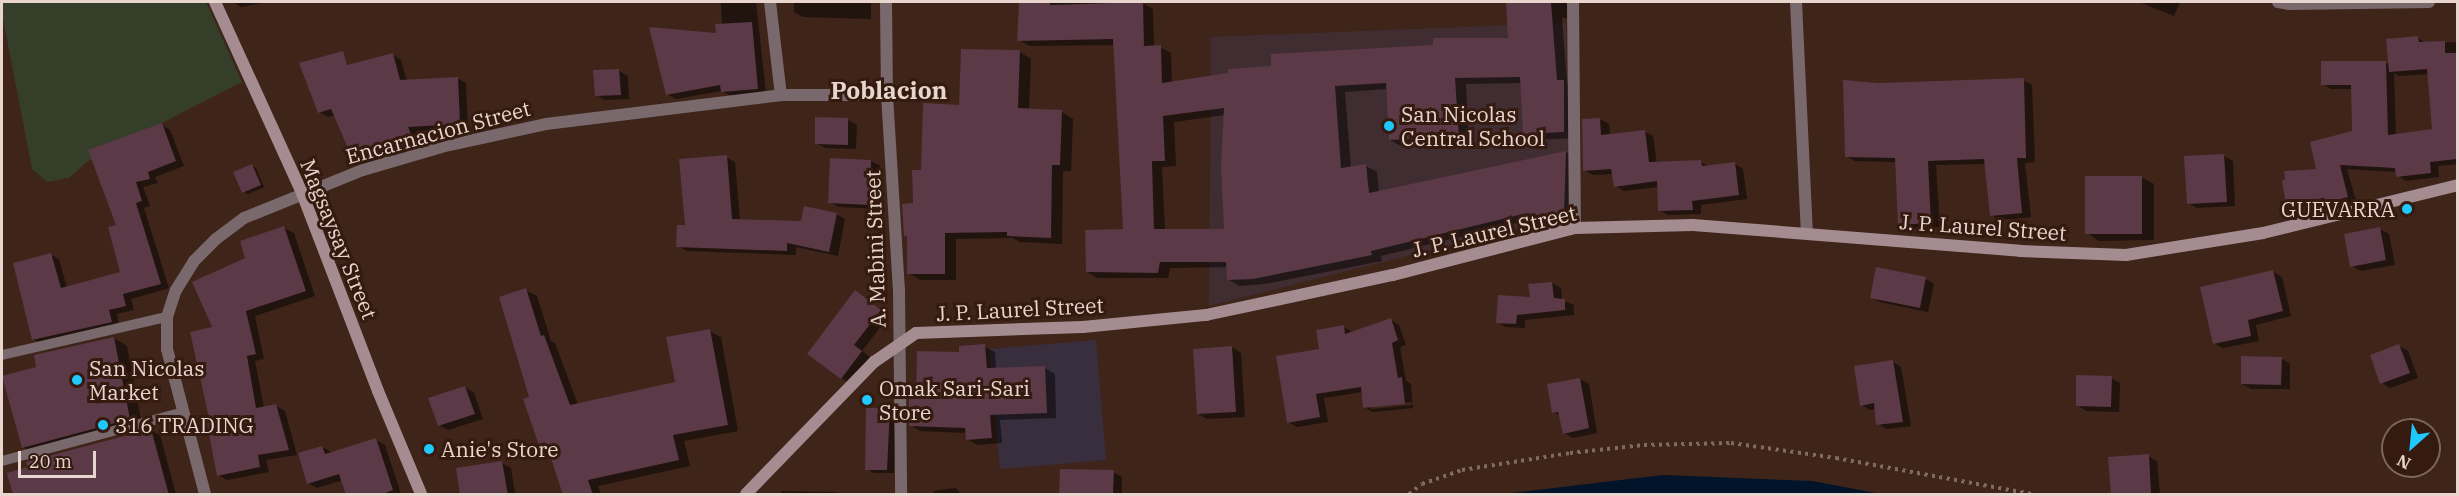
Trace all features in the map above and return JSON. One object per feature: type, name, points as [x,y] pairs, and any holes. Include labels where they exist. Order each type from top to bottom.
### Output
[{"type":"main road","name":"Magsaysay Street","points":[[214,2],[302,193],[378,391],[422,495]]},
{"type":"main road","name":"J. P. Laurel Street","points":[[746,495],[874,362],[898,343],[916,333],[1083,327],[1206,315],[1393,275],[1575,228],[1693,225],[2020,251],[2126,255],[2263,233],[2457,185]]},
{"type":"street","points":[[770,2],[781,95]]},
{"type":"street","name":"A. Mabini Street","points":[[886,2],[887,96],[899,290],[901,495]]},
{"type":"street","points":[[1573,2],[1575,228]]},
{"type":"street","points":[[1796,2],[1807,233]]},
{"type":"street","points":[[2278,2],[2289,4],[2429,2]]},
{"type":"street","name":"Encarnacion Street","points":[[205,495],[167,348],[167,317],[176,290],[194,261],[216,239],[244,218],[363,170],[441,147],[546,124],[781,95],[887,96]]},
{"type":"lane","points":[[2,355],[167,317]]},
{"type":"lane","points":[[2,461],[183,412]]},
{"type":"path","points":[[1409,495],[1422,484],[1462,470],[1559,454],[1644,445],[1731,443],[1836,458],[2032,495]]},
{"type":"shaded area","name":"San Nicolas Central School","points":[[1566,23],[1569,215],[1209,306],[1211,37]]},
{"type":"shaded area","points":[[1096,340],[1106,460],[1000,469],[989,349]]},
{"type":"green space","points":[[2,2],[206,2],[242,82],[88,161],[69,178],[47,182],[32,169],[2,14]]},
{"type":"water","points":[[1663,475],[1812,481],[1881,494],[1503,494]]},
{"type":"building","name":"San Nicolas Central School","points":[[1019,2],[1050,2],[1050,5],[1143,2],[1144,46],[1161,45],[1162,83],[1228,73],[1228,69],[1271,66],[1271,54],[1433,45],[1433,38],[1508,38],[1506,2],[1551,2],[1557,80],[1564,80],[1564,132],[1523,134],[1520,77],[1455,78],[1459,137],[1389,140],[1386,83],[1335,86],[1341,168],[1366,164],[1369,193],[1566,151],[1564,216],[1527,220],[1527,213],[1371,251],[1372,255],[1253,279],[1227,280],[1226,262],[1160,262],[1158,273],[1086,272],[1085,230],[1123,229],[1113,39],[1017,41]],"holes":[[[1224,108],[1221,166],[1224,229],[1154,229],[1152,161],[1165,161],[1163,116]]]},
{"type":"building","points":[[752,22],[758,89],[721,92],[720,85],[666,95],[649,27],[716,33],[715,24]]},
{"type":"building","points":[[2418,36],[2419,42],[2445,41],[2445,53],[2457,53],[2457,159],[2430,162],[2431,173],[2396,177],[2395,168],[2340,165],[2348,197],[2325,203],[2324,198],[2286,204],[2282,181],[2285,179],[2284,171],[2316,169],[2310,142],[2352,131],[2351,85],[2321,85],[2321,61],[2386,61],[2388,135],[2432,129],[2427,69],[2389,72],[2386,39]]},
{"type":"building","points":[[961,49],[1020,50],[1018,108],[1062,110],[1060,165],[1052,165],[1051,238],[1007,236],[1007,232],[945,233],[945,274],[907,274],[907,236],[904,236],[902,204],[913,203],[912,170],[921,170],[923,103],[959,105]]},
{"type":"building","points":[[343,51],[347,65],[393,53],[400,80],[458,77],[460,124],[408,127],[414,141],[382,153],[381,150],[354,162],[331,109],[318,113],[299,63]]},
{"type":"building","points":[[619,69],[621,95],[595,96],[593,70]]},
{"type":"building","points":[[2024,78],[2026,158],[2017,158],[2022,213],[1990,216],[1984,159],[1928,161],[1931,223],[1898,225],[1895,158],[1845,157],[1843,80],[1878,83]]},
{"type":"building","points":[[815,117],[848,118],[848,145],[815,144]]},
{"type":"building","points":[[1600,118],[1601,135],[1645,130],[1649,162],[1701,160],[1702,166],[1735,162],[1739,195],[1692,201],[1693,210],[1658,211],[1657,181],[1614,187],[1611,169],[1583,171],[1582,119]]},
{"type":"building","points":[[162,123],[176,161],[148,172],[150,179],[136,182],[142,201],[136,203],[161,284],[123,294],[126,306],[109,310],[112,322],[32,340],[13,263],[51,253],[61,288],[120,272],[108,227],[116,225],[88,150]]},
{"type":"building","points":[[2224,154],[2227,202],[2187,204],[2184,156]]},
{"type":"building","points":[[727,155],[732,219],[801,221],[804,206],[837,213],[829,252],[787,243],[787,251],[676,247],[677,225],[685,225],[679,159]]},
{"type":"building","points":[[830,158],[871,160],[870,205],[828,203]]},
{"type":"building","points":[[252,164],[261,185],[242,193],[233,172]]},
{"type":"building","points":[[2085,176],[2142,176],[2142,234],[2085,234]]},
{"type":"building","points":[[284,226],[306,291],[246,311],[256,354],[247,356],[256,408],[276,404],[289,450],[258,455],[260,467],[217,476],[206,419],[209,418],[190,332],[212,327],[192,282],[245,258],[240,241]]},
{"type":"building","points":[[2380,227],[2386,260],[2350,267],[2344,234]]},
{"type":"building","points":[[1876,267],[1926,277],[1920,308],[1870,298]]},
{"type":"building","points":[[2273,270],[2283,311],[2248,320],[2251,336],[2213,344],[2200,287]]},
{"type":"building","points":[[1552,282],[1554,298],[1565,299],[1565,310],[1517,315],[1516,324],[1496,323],[1498,295],[1530,297],[1528,284]]},
{"type":"building","points":[[526,288],[541,336],[544,335],[570,405],[675,382],[666,337],[710,329],[728,425],[673,435],[679,460],[588,480],[593,495],[563,495],[548,449],[541,451],[523,399],[529,397],[499,297]]},
{"type":"building","points":[[855,290],[881,310],[854,345],[862,351],[841,379],[807,354]]},
{"type":"building","points":[[1391,318],[1398,340],[1392,343],[1398,378],[1402,377],[1405,404],[1363,408],[1361,387],[1316,394],[1320,417],[1287,423],[1276,356],[1319,349],[1316,330],[1344,325],[1345,334]]},
{"type":"building","points":[[114,337],[130,419],[22,448],[2,376],[36,367],[34,355]]},
{"type":"building","points":[[985,344],[987,368],[1045,366],[1047,413],[990,415],[992,438],[966,440],[965,428],[909,426],[909,397],[916,397],[917,351],[959,352],[959,346]]},
{"type":"building","points":[[2399,344],[2410,373],[2380,384],[2370,355]]},
{"type":"building","points":[[1232,346],[1236,412],[1197,414],[1193,349]]},
{"type":"building","points":[[2241,356],[2282,357],[2281,385],[2241,384]]},
{"type":"building","points":[[1893,360],[1903,422],[1876,425],[1874,403],[1860,406],[1854,366]]},
{"type":"building","points":[[2076,375],[2112,376],[2111,407],[2076,406]]},
{"type":"building","points":[[1580,378],[1589,428],[1563,434],[1558,412],[1552,413],[1547,384]]},
{"type":"building","points":[[465,386],[475,414],[438,426],[428,398]]},
{"type":"building","points":[[866,408],[890,408],[887,470],[865,470]]},
{"type":"building","points":[[151,429],[169,495],[13,495],[7,473],[28,467],[26,462]]},
{"type":"building","points":[[376,438],[393,490],[380,495],[346,495],[339,474],[307,484],[298,453],[322,446],[325,454]]},
{"type":"building","points":[[2149,454],[2151,493],[2111,495],[2108,457]]},
{"type":"building","points":[[502,461],[508,495],[460,495],[456,468]]},
{"type":"building","points":[[1060,469],[1114,470],[1113,495],[1059,495]]},
{"type":"place","name":"San Nicolas Central School","points":[[1389,126]]},
{"type":"place","name":"GUEVARRA","points":[[2407,209]]},
{"type":"place","name":"San Nicolas Market","points":[[77,380]]},
{"type":"place","name":"Omak Sari-Sari Store","points":[[867,400]]},
{"type":"place","name":"316 TRADING","points":[[103,425]]},
{"type":"place","name":"Anie's Store","points":[[429,449]]},
{"type":"district","name":"Poblacion","points":[[889,91]]}]
